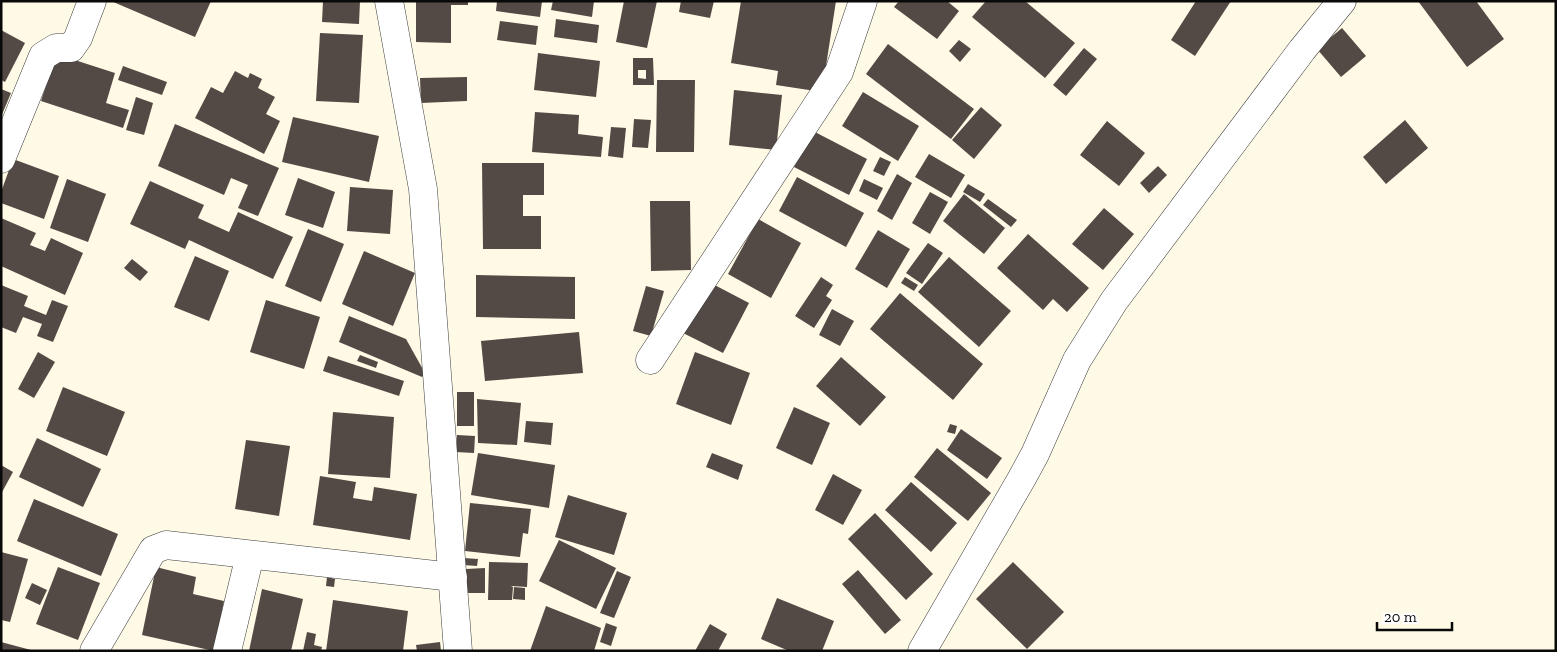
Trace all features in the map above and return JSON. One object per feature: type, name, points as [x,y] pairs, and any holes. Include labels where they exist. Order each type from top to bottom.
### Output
[{"type":"street","points":[[1,159],[43,56],[56,48],[71,48],[78,38],[92,1]]},
{"type":"street","points":[[389,1],[423,189],[458,651]]},
{"type":"street","points":[[650,360],[838,72],[863,1]]},
{"type":"street","points":[[922,651],[1022,478],[1035,454],[1077,360],[1114,301],[1302,50],[1342,1]]},
{"type":"street","points":[[94,651],[154,550],[166,545],[453,578]]},
{"type":"street","points":[[227,651],[250,555]]},
{"type":"building","points":[[111,1],[211,1],[195,37]]},
{"type":"building","points":[[323,1],[360,1],[359,24],[322,22]]},
{"type":"building","points":[[416,1],[468,1],[468,5],[451,5],[451,43],[416,42]]},
{"type":"building","points":[[497,1],[542,1],[540,17],[496,11]]},
{"type":"building","points":[[553,1],[594,1],[592,17],[551,10]]},
{"type":"building","points":[[624,1],[657,1],[647,48],[616,42]]},
{"type":"building","points":[[681,1],[714,1],[710,18],[679,12]]},
{"type":"building","points":[[741,1],[836,1],[822,92],[776,85],[778,71],[731,63]]},
{"type":"building","points":[[899,1],[947,1],[959,11],[937,39],[894,7]]},
{"type":"building","points":[[986,1],[1025,1],[1075,43],[1045,78],[972,17]]},
{"type":"building","points":[[1196,1],[1231,1],[1195,56],[1171,40]]},
{"type":"building","points":[[1418,1],[1476,1],[1504,39],[1467,67]]},
{"type":"building","points":[[556,19],[599,25],[597,43],[554,37]]},
{"type":"building","points":[[500,21],[538,26],[536,45],[497,40]]},
{"type":"building","points":[[1342,28],[1366,56],[1341,77],[1317,49]]},
{"type":"building","points":[[1,30],[25,43],[5,82],[1,80]]},
{"type":"building","points":[[320,33],[363,35],[359,103],[316,101]]},
{"type":"building","points":[[959,40],[971,49],[960,62],[949,51]]},
{"type":"building","points":[[888,44],[974,109],[951,139],[866,74]]},
{"type":"building","points":[[1084,48],[1097,59],[1066,96],[1053,85]]},
{"type":"building","points":[[538,53],[600,61],[596,97],[534,90]]},
{"type":"building","points":[[56,54],[115,73],[106,103],[129,110],[123,128],[41,101]]},
{"type":"building","points":[[633,58],[653,58],[654,85],[633,85]],"holes":[[[638,70],[646,70],[646,79],[638,78]]]},
{"type":"building","points":[[123,66],[167,82],[162,95],[118,80]]},
{"type":"building","points":[[235,71],[248,78],[250,73],[262,79],[258,88],[275,97],[266,114],[280,121],[264,154],[195,118],[211,87],[223,93]]},
{"type":"building","points":[[467,77],[467,101],[421,103],[420,78]]},
{"type":"building","points":[[657,80],[695,80],[694,152],[656,152]]},
{"type":"building","points":[[1,89],[11,93],[1,117]]},
{"type":"building","points":[[734,90],[782,95],[776,150],[729,145]]},
{"type":"building","points":[[863,92],[919,126],[898,161],[842,126]]},
{"type":"building","points":[[136,97],[153,103],[144,135],[126,130]]},
{"type":"building","points":[[981,107],[1002,125],[974,159],[952,140]]},
{"type":"building","points":[[535,112],[579,115],[578,134],[603,137],[601,157],[532,152]]},
{"type":"building","points":[[293,117],[379,136],[369,182],[282,162]]},
{"type":"building","points":[[634,119],[651,120],[648,148],[632,147]]},
{"type":"building","points":[[1405,120],[1428,148],[1386,184],[1363,157]]},
{"type":"building","points":[[1107,121],[1145,153],[1119,186],[1080,155]]},
{"type":"building","points":[[175,124],[279,168],[258,216],[238,208],[248,185],[231,178],[224,195],[158,166]]},
{"type":"building","points":[[611,127],[626,128],[623,158],[608,156]]},
{"type":"building","points":[[813,131],[867,159],[849,195],[794,167]]},
{"type":"building","points":[[929,154],[965,175],[951,198],[915,177]]},
{"type":"building","points":[[880,157],[891,162],[884,176],[873,171]]},
{"type":"building","points":[[13,159],[59,176],[44,219],[1,203],[1,192]]},
{"type":"building","points":[[482,163],[544,163],[544,195],[523,195],[523,216],[541,216],[541,249],[483,249]]},
{"type":"building","points":[[1158,166],[1167,175],[1149,193],[1140,183]]},
{"type":"building","points":[[897,174],[912,183],[892,220],[877,211]]},
{"type":"building","points":[[797,177],[864,213],[846,247],[779,211]]},
{"type":"building","points":[[298,178],[335,192],[323,228],[285,215]]},
{"type":"building","points":[[67,179],[106,194],[88,242],[50,228]]},
{"type":"building","points":[[864,179],[883,188],[877,200],[859,191]]},
{"type":"building","points":[[150,181],[204,205],[198,218],[229,232],[238,212],[293,237],[273,279],[189,240],[185,249],[130,224]]},
{"type":"building","points":[[968,184],[985,194],[980,202],[963,192]]},
{"type":"building","points":[[350,187],[393,190],[390,234],[347,231]]},
{"type":"building","points":[[930,192],[948,202],[930,234],[912,223]]},
{"type":"building","points":[[964,194],[1005,228],[984,254],[943,221]]},
{"type":"building","points":[[988,199],[1017,220],[1011,227],[983,205]]},
{"type":"building","points":[[650,201],[690,201],[691,270],[651,271]]},
{"type":"building","points":[[1104,208],[1134,234],[1103,270],[1072,244]]},
{"type":"building","points":[[1,218],[36,233],[30,245],[45,251],[51,238],[83,253],[65,295],[1,266]]},
{"type":"building","points":[[758,219],[801,243],[771,298],[728,274]]},
{"type":"building","points":[[308,229],[344,244],[321,302],[285,286]]},
{"type":"building","points":[[878,230],[910,249],[887,288],[855,269]]},
{"type":"building","points":[[1028,234],[1089,288],[1067,312],[1053,299],[1043,310],[997,268]]},
{"type":"building","points":[[928,243],[943,253],[922,284],[906,273]]},
{"type":"building","points":[[364,251],[415,273],[393,326],[342,304]]},
{"type":"building","points":[[195,256],[229,271],[209,321],[174,307]]},
{"type":"building","points":[[949,257],[1011,311],[979,347],[918,292]]},
{"type":"building","points":[[132,259],[148,272],[140,281],[124,268]]},
{"type":"building","points":[[476,275],[575,277],[575,319],[476,317]]},
{"type":"building","points":[[821,277],[833,285],[826,296],[832,300],[814,328],[795,316]]},
{"type":"building","points":[[905,277],[918,285],[914,291],[901,283]]},
{"type":"building","points":[[707,281],[749,303],[723,353],[681,332]]},
{"type":"building","points":[[1,285],[28,296],[24,306],[46,315],[52,300],[68,306],[53,342],[37,336],[42,324],[23,317],[16,333],[1,327]]},
{"type":"building","points":[[646,286],[664,291],[651,336],[633,331]]},
{"type":"building","points":[[900,293],[983,364],[953,400],[870,329]]},
{"type":"building","points":[[266,300],[320,317],[304,369],[250,352]]},
{"type":"building","points":[[832,309],[854,321],[840,346],[819,335]]},
{"type":"building","points":[[349,316],[406,339],[425,373],[422,377],[339,342]]},
{"type":"building","points":[[579,332],[583,373],[485,381],[481,341]]},
{"type":"building","points":[[38,352],[55,362],[34,398],[18,389]]},
{"type":"building","points":[[695,352],[750,373],[731,425],[676,404]]},
{"type":"building","points":[[360,355],[378,362],[376,368],[357,361]]},
{"type":"building","points":[[328,356],[404,381],[399,396],[323,371]]},
{"type":"building","points":[[841,357],[886,397],[860,426],[816,386]]},
{"type":"building","points":[[63,387],[125,412],[107,456],[46,431]]},
{"type":"building","points":[[457,392],[474,392],[474,426],[457,426]]},
{"type":"building","points":[[477,399],[521,403],[517,445],[478,443]]},
{"type":"building","points":[[794,407],[830,423],[812,465],[776,448]]},
{"type":"building","points":[[333,412],[394,417],[390,478],[328,474]]},
{"type":"building","points":[[526,421],[553,423],[551,445],[524,442]]},
{"type":"building","points":[[950,424],[957,426],[955,434],[947,432]]},
{"type":"building","points":[[961,429],[1002,458],[987,479],[947,450]]},
{"type":"building","points":[[457,435],[475,436],[474,453],[456,452]]},
{"type":"building","points":[[37,438],[101,469],[83,507],[19,477]]},
{"type":"building","points":[[246,440],[290,446],[279,516],[235,509]]},
{"type":"building","points":[[937,448],[991,493],[968,521],[914,477]]},
{"type":"building","points":[[478,453],[555,465],[549,508],[471,495]]},
{"type":"building","points":[[712,453],[743,465],[738,480],[706,467]]},
{"type":"building","points":[[1,465],[13,472],[1,494]]},
{"type":"building","points":[[833,474],[862,490],[843,525],[815,510]]},
{"type":"building","points":[[320,476],[356,482],[353,498],[372,501],[374,487],[417,494],[410,540],[313,525]]},
{"type":"building","points":[[911,482],[957,523],[931,552],[885,510]]},
{"type":"building","points":[[568,495],[627,513],[614,555],[555,537]]},
{"type":"building","points":[[34,499],[118,534],[101,576],[17,541]]},
{"type":"building","points":[[470,503],[531,509],[528,534],[523,533],[520,557],[465,551]]},
{"type":"building","points":[[875,513],[933,574],[906,600],[848,539]]},
{"type":"building","points":[[559,540],[616,568],[596,609],[539,581]]},
{"type":"building","points":[[1,552],[28,559],[10,622],[1,620]]},
{"type":"building","points":[[463,558],[478,559],[477,566],[463,565]]},
{"type":"building","points":[[489,562],[528,563],[527,587],[511,586],[513,587],[512,600],[488,600]]},
{"type":"building","points":[[1013,562],[1064,612],[1027,649],[976,599]]},
{"type":"building","points":[[58,567],[100,583],[78,640],[36,624]]},
{"type":"building","points":[[156,567],[196,577],[193,594],[224,601],[214,651],[142,635]]},
{"type":"building","points":[[485,568],[485,593],[467,593],[466,569]]},
{"type":"building","points":[[858,570],[901,620],[885,634],[842,584]]},
{"type":"building","points":[[617,571],[631,577],[614,618],[600,613]]},
{"type":"building","points":[[327,577],[335,579],[334,587],[326,586]]},
{"type":"building","points":[[32,583],[47,590],[40,605],[25,598]]},
{"type":"building","points":[[514,587],[525,588],[525,600],[513,599]]},
{"type":"building","points":[[262,589],[303,599],[291,651],[249,651]]},
{"type":"building","points":[[777,598],[834,621],[822,651],[789,651],[761,639]]},
{"type":"building","points":[[333,600],[408,611],[403,651],[326,651]]},
{"type":"building","points":[[546,606],[601,628],[594,651],[530,651]]},
{"type":"building","points":[[606,623],[617,627],[611,646],[600,642]]},
{"type":"building","points":[[710,624],[727,634],[718,651],[695,651]]},
{"type":"building","points":[[307,632],[316,634],[314,645],[322,647],[321,651],[303,651]]},
{"type":"building","points":[[1,642],[31,650],[31,651],[1,651]]},
{"type":"building","points":[[440,642],[441,651],[417,651],[416,645]]}]
